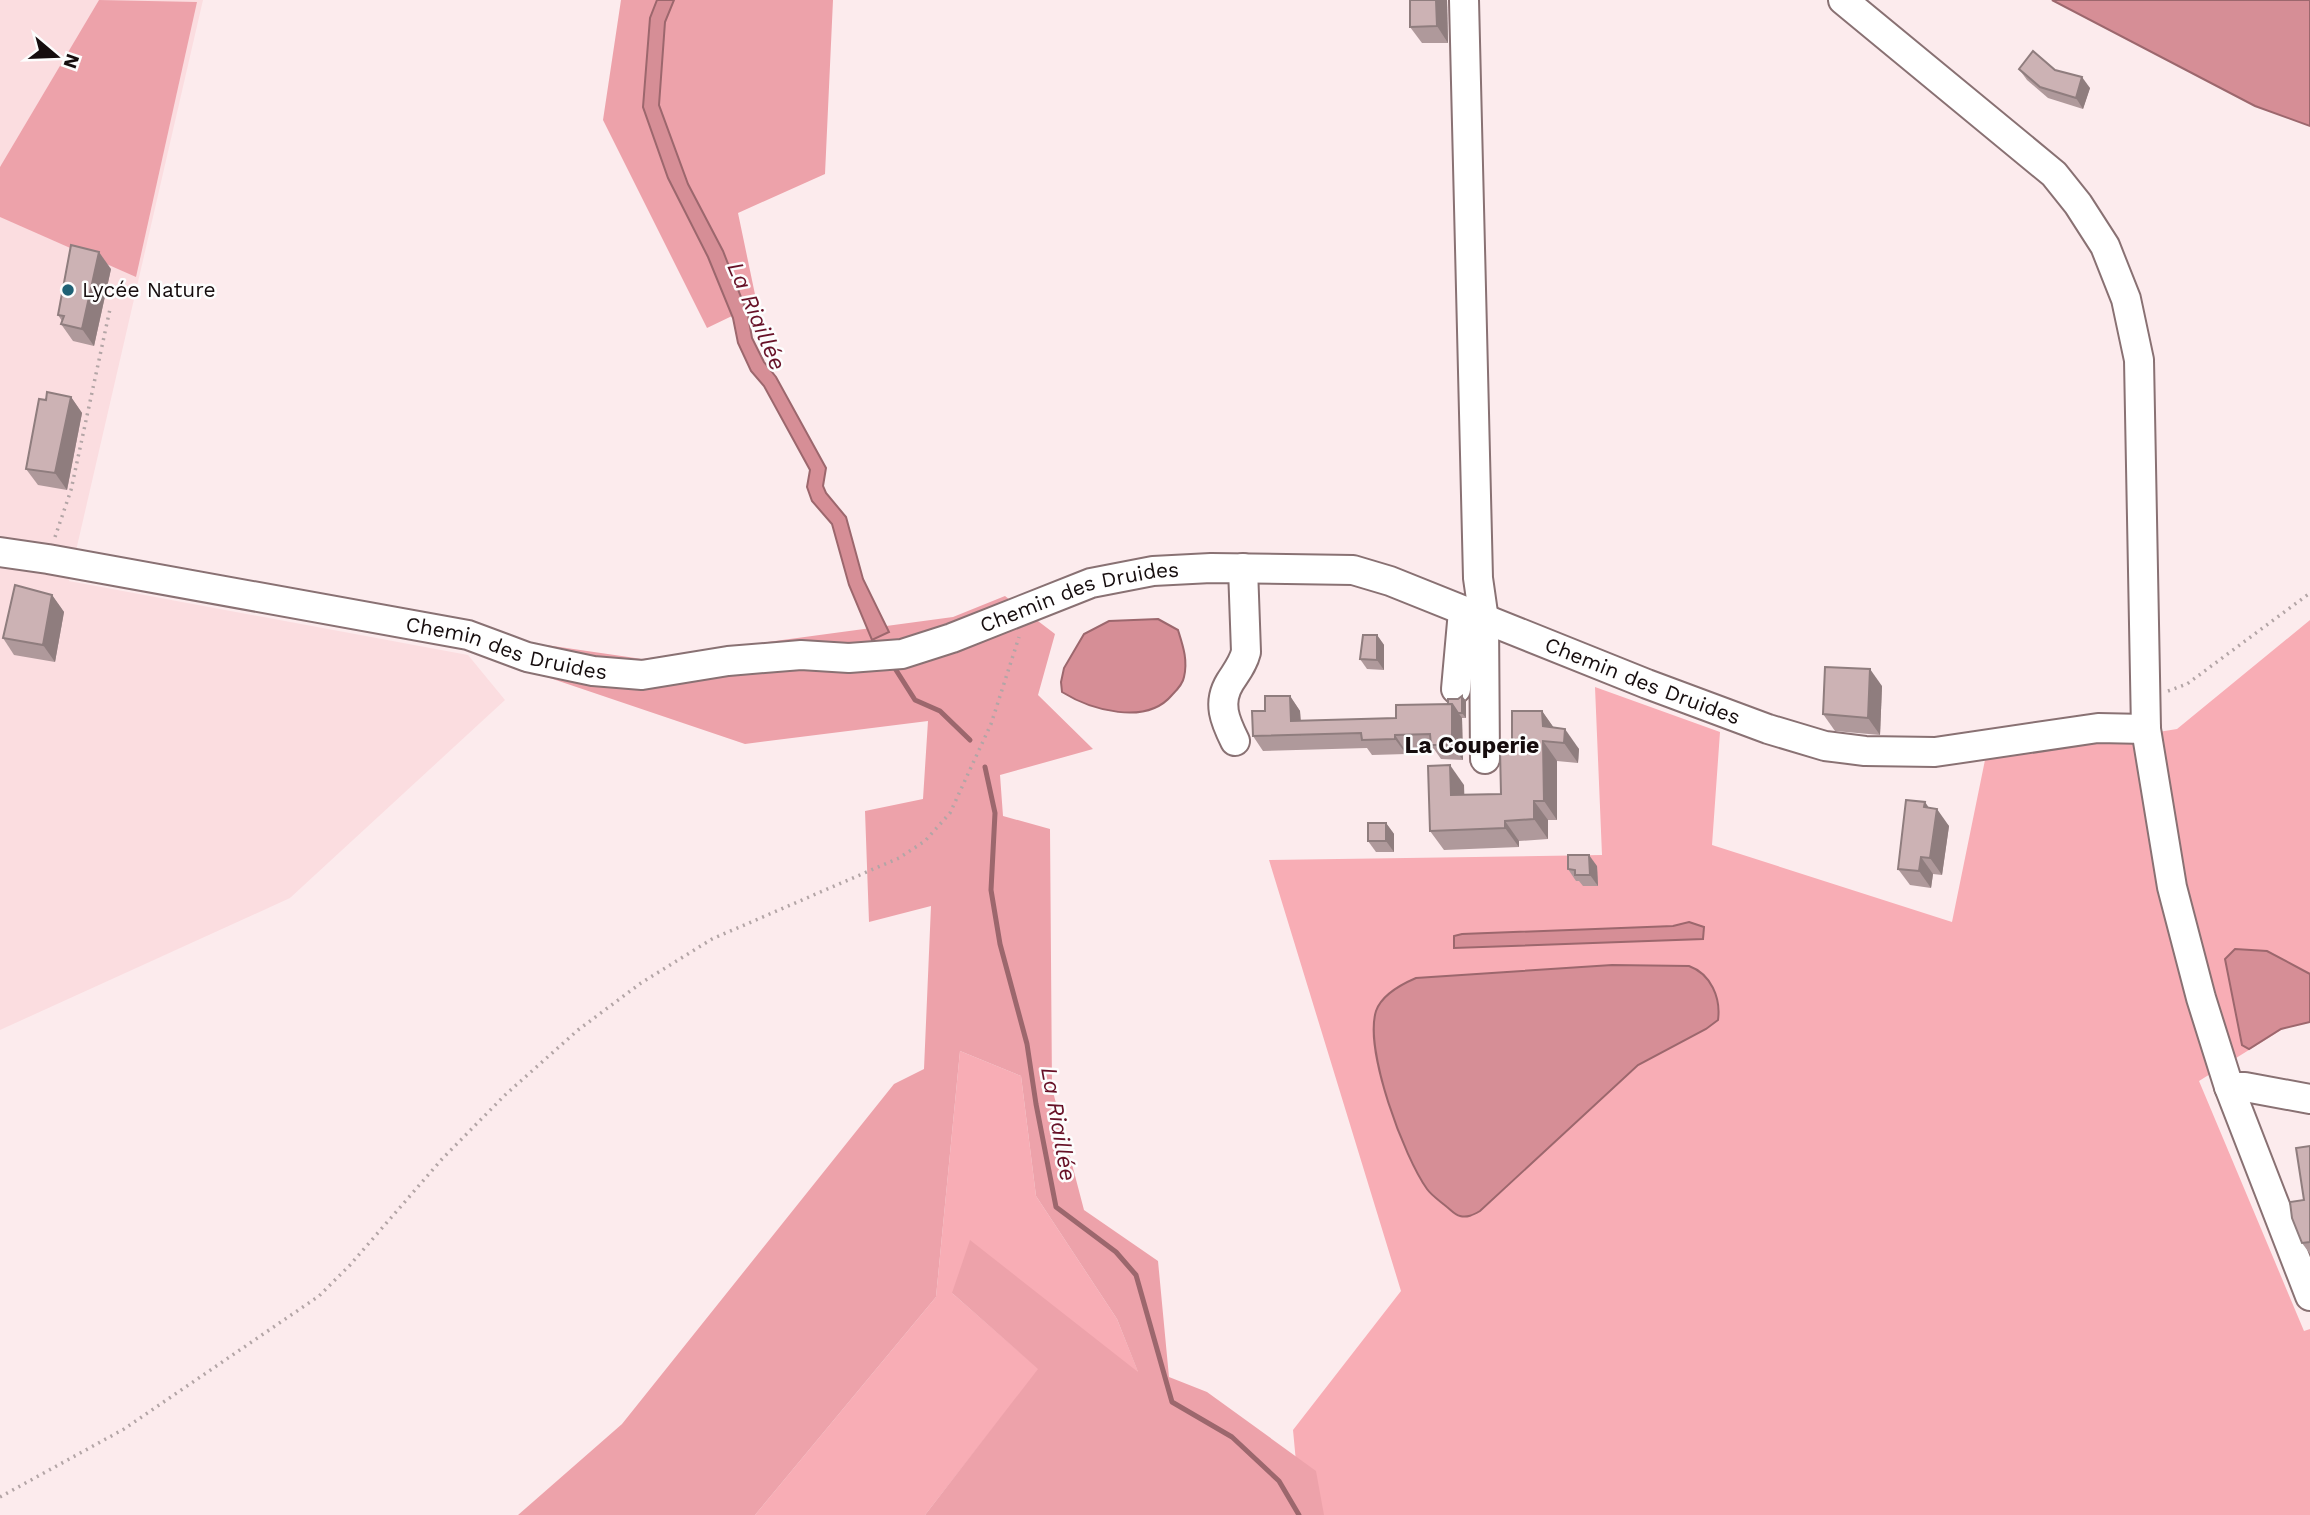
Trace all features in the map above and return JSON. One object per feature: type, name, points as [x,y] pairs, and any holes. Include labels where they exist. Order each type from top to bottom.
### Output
[{"type":"street","points":[[1456,689],[1473,615],[1478,578],[1464,0]]},
{"type":"street","points":[[1843,0],[2054,174],[2078,204],[2105,246],[2126,299],[2139,360],[2146,729],[2172,887],[2200,998],[2229,1087],[2309,1292]]},
{"type":"street","name":"Chemin des Druides","points":[[0,552],[468,635],[527,657],[593,670],[642,675],[728,662],[801,655],[849,658],[902,654],[952,638],[1091,583],[1153,571],[1243,568],[1353,570],[1390,581],[1647,684],[1768,729],[1825,746],[1866,751],[1935,752],[2098,728],[2146,729]]},
{"type":"street","points":[[1235,741],[1223,718],[1224,698],[1229,684],[1243,664],[1246,652],[1243,568]]},
{"type":"street","points":[[1473,615],[1485,759]]},
{"type":"street","points":[[2229,1087],[2245,1087],[2310,1099]]},
{"type":"path","points":[[48,559],[71,490],[110,309]]},
{"type":"path","points":[[2144,700],[2188,684],[2310,593]]},
{"type":"path","points":[[0,1497],[124,1429],[319,1296],[350,1265],[442,1159],[505,1095],[578,1030],[640,983],[712,939],[899,858],[925,841],[950,813],[991,724],[1031,606]]},
{"type":"shaded area","name":"Lycée Nature","points":[[0,0],[203,0],[69,581],[468,655],[505,700],[290,898],[0,1030]]},
{"type":"shaded area","points":[[99,0],[197,2],[136,277],[0,217],[0,167]]},
{"type":"shaded area","points":[[621,0],[833,0],[825,174],[738,213],[757,304],[707,328],[603,120]]},
{"type":"shaded area","points":[[657,0],[674,0],[665,22],[659,105],[688,184],[723,251],[748,315],[752,338],[826,468],[823,486],[826,493],[846,517],[863,579],[889,632],[872,640],[849,585],[832,524],[812,501],[807,487],[810,470],[764,386],[751,371],[738,343],[733,318],[708,257],[668,178],[643,107],[650,18]]},
{"type":"shaded area","points":[[2052,0],[2310,0],[2310,126],[2255,106]]},
{"type":"shaded area","points":[[1005,596],[1055,634],[1038,695],[1093,749],[1000,775],[1003,816],[1050,829],[1052,1088],[1084,1210],[1158,1261],[1169,1377],[1207,1392],[1316,1471],[1324,1515],[925,1515],[1038,1369],[952,1293],[970,1240],[1138,1372],[1117,1319],[1036,1196],[1021,1076],[960,1051],[936,1297],[755,1515],[518,1515],[622,1424],[894,1084],[924,1069],[931,906],[869,922],[865,811],[923,799],[928,721],[745,744],[535,673],[546,645],[642,659],[953,617]]},
{"type":"shaded area","points":[[1158,619],[1178,630],[1185,665],[1181,684],[1161,705],[1148,710],[1118,712],[1074,699],[1062,692],[1064,668],[1084,634],[1109,621]]},
{"type":"shaded area","points":[[2310,620],[2310,1012],[2199,1081],[2304,1331],[2310,1329],[2310,1515],[1301,1515],[1293,1430],[1401,1291],[1269,860],[1602,855],[1595,687],[1720,732],[1712,845],[1952,922],[1985,760],[2177,729]]},
{"type":"shaded area","points":[[1689,922],[1704,927],[1703,939],[1454,948],[1454,936],[1462,934],[1673,926]]},
{"type":"shaded area","points":[[2235,949],[2267,951],[2310,974],[2310,1022],[2281,1029],[2249,1049],[2242,1045],[2225,959]]},
{"type":"shaded area","points":[[1612,965],[1689,966],[1697,970],[1709,981],[1716,995],[1718,1020],[1638,1065],[1480,1211],[1463,1217],[1456,1215],[1427,1189],[1408,1153],[1388,1103],[1376,1051],[1374,1029],[1379,1005],[1393,990],[1416,978]]},
{"type":"shaded area","points":[[960,1051],[1021,1076],[1036,1196],[1117,1319],[1139,1374],[952,1293],[1039,1369],[925,1515],[755,1515],[936,1297]]},
{"type":"building","points":[[1410,0],[1436,0],[1437,26],[1410,27]]},
{"type":"building","points":[[2033,51],[2055,70],[2082,77],[2076,98],[2040,87],[2019,69]]},
{"type":"building","points":[[71,245],[99,252],[82,329],[61,324],[64,316],[58,315]]},
{"type":"building","points":[[47,392],[71,397],[55,473],[26,469],[39,399],[46,400]]},
{"type":"building","points":[[15,585],[52,595],[43,645],[3,638]]},
{"type":"building","points":[[1363,635],[1377,635],[1377,660],[1360,659]]},
{"type":"building","points":[[1825,667],[1870,669],[1868,718],[1823,714]]},
{"type":"building","points":[[1265,696],[1290,696],[1291,721],[1396,718],[1396,705],[1452,704],[1452,745],[1431,745],[1430,734],[1362,740],[1361,733],[1253,736],[1252,711],[1265,711]]},
{"type":"building","points":[[1462,696],[1462,713],[1458,713],[1452,704],[1448,704],[1448,699]]},
{"type":"building","points":[[1512,711],[1542,711],[1543,726],[1565,729],[1564,743],[1543,741],[1544,801],[1534,801],[1534,819],[1505,821],[1505,828],[1430,831],[1428,766],[1450,765],[1451,795],[1501,794],[1500,750],[1512,749]]},
{"type":"building","points":[[1906,800],[1925,802],[1924,807],[1937,809],[1930,858],[1921,857],[1919,871],[1898,869]]},
{"type":"building","points":[[1368,823],[1386,823],[1386,841],[1368,841]]},
{"type":"building","points":[[1568,855],[1589,855],[1590,875],[1575,875],[1575,870],[1568,869]]},
{"type":"building","points":[[2310,1146],[2310,1242],[2302,1243],[2292,1218],[2290,1202],[2304,1200],[2296,1148]]},
{"type":"waterway","name":"La Riaillée","points":[[896,670],[915,700],[940,711],[970,740]]},
{"type":"waterway","name":"La Riaillée","points":[[985,767],[995,813],[991,890],[1000,944],[1027,1044],[1056,1207],[1116,1252],[1136,1275],[1172,1402],[1232,1437],[1279,1481],[1299,1515]]},
{"type":"place","name":"Lycée Nature","points":[[68,290]]},
{"type":"district","name":"La Couperie","points":[[1472,745]]}]
